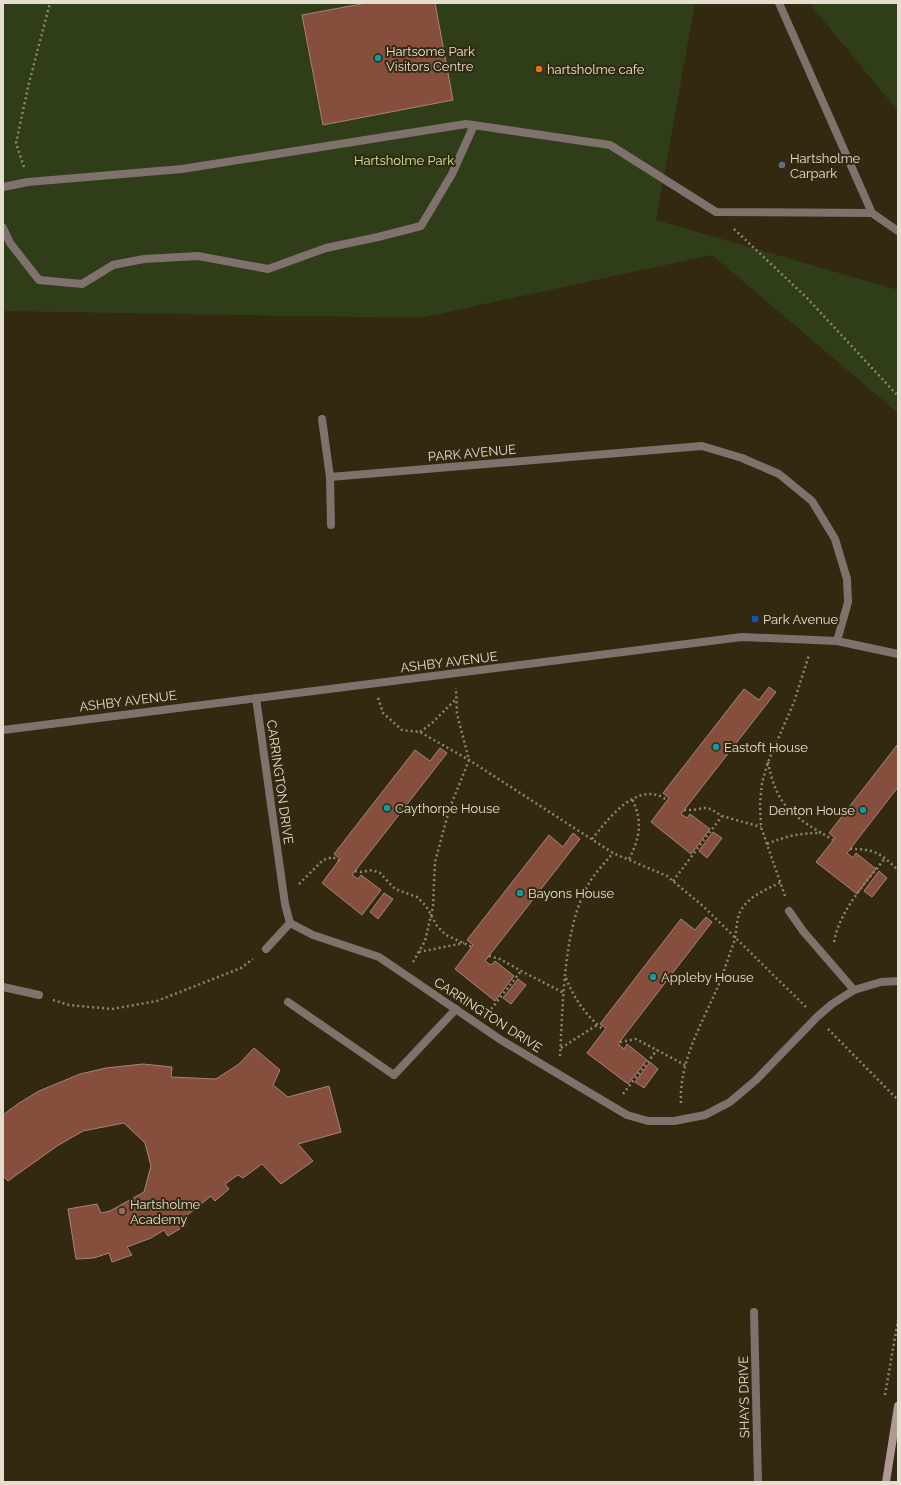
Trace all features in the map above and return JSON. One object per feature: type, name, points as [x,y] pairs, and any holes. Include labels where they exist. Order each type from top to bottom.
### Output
[{"type":"main road","points":[[886,1482],[898,1406]]},
{"type":"street","points":[[779,3],[872,213],[898,231]]},
{"type":"street","points":[[3,187],[28,182],[182,169],[466,124],[610,145],[716,212],[872,213]]},
{"type":"street","points":[[3,228],[10,243],[39,280],[82,284],[113,265],[152,258],[198,256],[268,269],[326,248],[378,238],[420,226],[452,174],[474,126]]},
{"type":"street","points":[[322,419],[330,477],[331,525]]},
{"type":"street","name":"PARK AVENUE","points":[[330,477],[702,446],[742,458],[779,474],[812,501],[835,539],[847,579],[848,602],[837,641]]},
{"type":"street","name":"ASHBY AVENUE","points":[[3,730],[742,637],[837,641],[898,654]]},
{"type":"street","name":"CARRINGTON DRIVE","points":[[256,698],[284,899],[290,923],[313,935],[380,957],[501,1040],[627,1115],[648,1122],[681,1120],[705,1115],[730,1102],[756,1080],[817,1017],[832,1004],[854,990],[881,982],[898,981]]},
{"type":"street","points":[[789,911],[803,931],[854,990]]},
{"type":"street","points":[[266,949],[290,923]]},
{"type":"street","points":[[3,987],[39,995]]},
{"type":"street","points":[[288,1002],[394,1075],[456,1009]]},
{"type":"street","name":"SHAYS DRIVE","points":[[754,1312],[758,1482]]},
{"type":"path","points":[[28,182],[16,143],[29,83],[50,3]]},
{"type":"path","points":[[716,212],[807,298],[898,396]]},
{"type":"path","points":[[789,911],[781,882],[773,865],[761,827],[760,803],[762,782],[768,762],[794,702],[815,640]]},
{"type":"path","points":[[405,975],[425,942],[432,914],[436,862],[449,810],[469,760],[458,714],[456,674]]},
{"type":"path","points":[[374,684],[383,713],[402,730],[420,732],[469,760],[613,853],[667,876],[704,907],[736,938],[817,1017],[898,1100]]},
{"type":"path","points":[[420,732],[432,723],[457,698]]},
{"type":"path","points":[[768,762],[771,780],[784,805],[794,816],[833,840]]},
{"type":"path","points":[[592,839],[618,809],[632,799],[641,795],[650,794],[661,795],[668,800]]},
{"type":"path","points":[[629,859],[636,846],[639,828],[639,817],[632,799]]},
{"type":"path","points":[[684,810],[704,808],[711,809],[722,816],[761,827]]},
{"type":"path","points":[[673,881],[722,816]]},
{"type":"path","points":[[767,844],[781,838],[804,833],[821,833]]},
{"type":"path","points":[[850,849],[872,850],[885,858],[898,870]]},
{"type":"path","points":[[559,1074],[565,977],[572,930],[577,909],[584,891],[598,870],[613,853]]},
{"type":"path","points":[[284,899],[323,860],[333,857],[339,861]]},
{"type":"path","points":[[830,962],[835,936],[841,920],[851,902],[885,858]]},
{"type":"path","points":[[355,871],[361,872],[372,870],[380,873],[395,889],[417,897],[426,906],[432,914],[437,926],[446,935],[472,947]]},
{"type":"path","points":[[681,1120],[680,1097],[685,1065],[690,1049],[717,988],[736,938],[740,912],[754,896],[781,882]]},
{"type":"path","points":[[419,952],[464,943]]},
{"type":"path","points":[[39,995],[69,1005],[112,1009],[158,1001],[241,968],[266,949]]},
{"type":"path","points":[[489,956],[500,959],[564,993]]},
{"type":"path","points":[[478,1025],[521,971]]},
{"type":"path","points":[[565,977],[580,1004],[604,1030]]},
{"type":"path","points":[[561,1048],[597,1024]]},
{"type":"path","points":[[620,1042],[636,1039],[685,1065]]},
{"type":"path","points":[[613,1106],[657,1050]]},
{"type":"green space","name":"Hartsholme Park","points":[[3,3],[695,3],[656,220],[898,290],[898,413],[712,255],[420,318],[3,311]]},
{"type":"green space","points":[[809,3],[898,3],[898,111]]},
{"type":"building","name":"Hartsome Park Visitors Centre","points":[[366,3],[435,3],[453,100],[323,125],[302,15]]},
{"type":"building","name":"Eastoft House","points":[[769,687],[776,692],[681,814],[687,818],[690,814],[710,829],[691,854],[651,822],[669,798],[663,793],[744,689],[759,700]]},
{"type":"building","name":"Denton House","points":[[898,744],[898,787],[847,853],[853,858],[856,853],[876,869],[857,894],[816,862],[835,838],[829,833]]},
{"type":"building","name":"Caythorpe House","points":[[440,748],[447,753],[352,875],[358,879],[361,875],[381,890],[362,915],[322,883],[340,859],[334,854],[415,750],[430,761]]},
{"type":"building","points":[[713,832],[722,838],[707,858],[699,851]]},
{"type":"building","name":"Bayons House","points":[[573,833],[580,839],[485,961],[491,965],[495,961],[514,976],[495,1001],[455,969],[473,945],[467,940],[549,835],[563,847]]},
{"type":"building","points":[[879,871],[887,878],[872,897],[864,891]]},
{"type":"building","points":[[384,893],[393,899],[378,919],[370,912]]},
{"type":"building","name":"Appleby House","points":[[706,917],[712,922],[618,1044],[624,1049],[627,1044],[647,1060],[628,1084],[587,1053],[606,1028],[600,1024],[681,919],[695,930]]},
{"type":"building","points":[[518,979],[526,985],[511,1004],[503,998]]},
{"type":"building","points":[[254,1048],[280,1070],[273,1085],[288,1097],[329,1086],[341,1132],[298,1144],[313,1161],[281,1184],[262,1164],[243,1178],[238,1175],[225,1184],[229,1189],[215,1201],[211,1196],[181,1220],[186,1225],[168,1236],[164,1230],[151,1238],[127,1247],[132,1255],[112,1262],[109,1253],[94,1258],[76,1259],[68,1209],[97,1204],[101,1213],[110,1211],[144,1192],[151,1166],[145,1143],[124,1123],[83,1131],[57,1146],[8,1181],[3,1176],[3,1115],[39,1091],[80,1074],[106,1068],[143,1064],[172,1067],[171,1077],[216,1079],[239,1064]]},
{"type":"building","points":[[650,1062],[658,1069],[644,1088],[635,1082]]},
{"type":"place","name":"Hartsome Park Visitors Centre","points":[[378,58]]},
{"type":"place","name":"hartsholme cafe","points":[[539,69]]},
{"type":"place","name":"Hartsholme Carpark","points":[[782,165]]},
{"type":"place","name":"Park Avenue","points":[[755,619]]},
{"type":"place","name":"Eastoft House","points":[[716,747]]},
{"type":"place","name":"Caythorpe House","points":[[387,808]]},
{"type":"place","name":"Denton House","points":[[863,810]]},
{"type":"place","name":"Bayons House","points":[[520,893]]},
{"type":"place","name":"Appleby House","points":[[653,977]]},
{"type":"place","name":"Hartsholme Academy","points":[[122,1211]]}]
